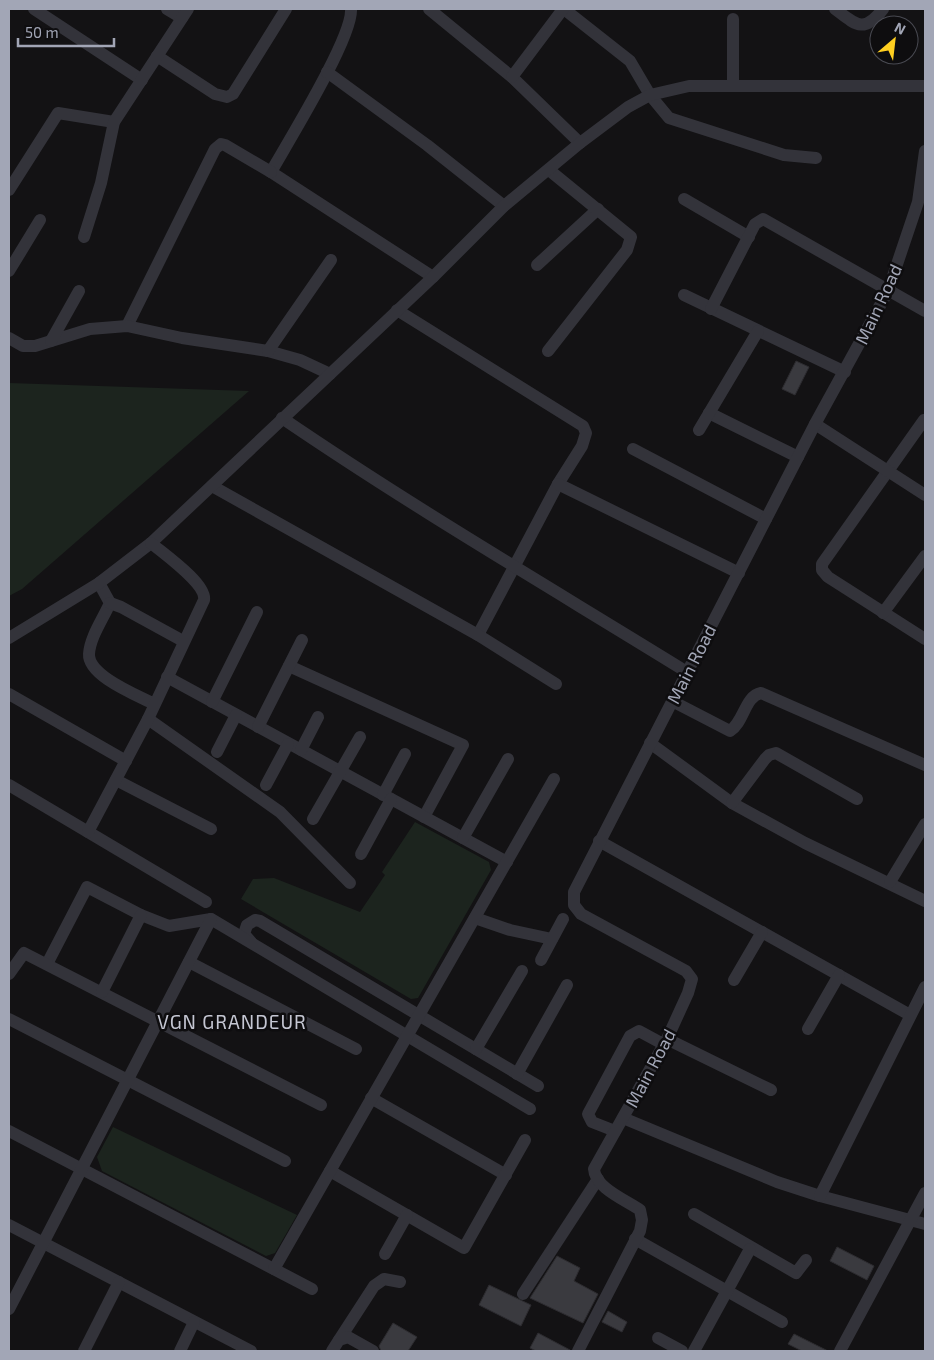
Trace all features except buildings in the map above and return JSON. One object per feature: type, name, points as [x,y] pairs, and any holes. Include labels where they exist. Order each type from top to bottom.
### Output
[{"type":"street","points":[[34,9],[142,80]]},
{"type":"street","points":[[84,236],[101,183],[114,122],[185,14],[166,9]]},
{"type":"street","points":[[157,56],[215,94],[227,97],[233,94],[286,9]]},
{"type":"street","points":[[271,172],[327,72],[349,22],[351,9]]},
{"type":"street","points":[[429,9],[512,77],[580,143]]},
{"type":"street","points":[[512,77],[563,9],[630,61],[650,95],[669,118],[784,155],[816,158]]},
{"type":"street","points":[[835,9],[856,24],[866,25],[875,20],[883,9]]},
{"type":"street","points":[[733,19],[733,85]]},
{"type":"street","points":[[327,72],[427,145],[504,206]]},
{"type":"street","points":[[9,638],[99,583],[151,544],[433,277],[504,206],[580,143],[628,107],[650,95],[689,86],[733,85],[830,88],[925,86]]},
{"type":"street","points":[[9,190],[58,113],[114,122]]},
{"type":"street","points":[[126,326],[214,149],[221,144],[271,172],[433,277]]},
{"type":"street","name":"Main Road","points":[[598,1180],[594,1176],[594,1169],[665,1042],[692,979],[686,971],[580,914],[574,905],[574,892],[815,424],[888,291],[922,204],[925,151]]},
{"type":"street","points":[[548,170],[631,237],[630,245],[548,351]]},
{"type":"street","points":[[684,199],[749,237]]},
{"type":"street","points":[[537,266],[598,210]]},
{"type":"street","points":[[711,309],[758,220],[767,219],[925,312]]},
{"type":"street","points":[[9,271],[40,220]]},
{"type":"street","points":[[268,351],[331,260]]},
{"type":"street","points":[[51,341],[79,291]]},
{"type":"street","points":[[684,295],[845,372]]},
{"type":"street","points":[[397,310],[583,426],[586,439],[558,484],[513,565],[478,636]]},
{"type":"street","points":[[9,338],[24,346],[35,346],[90,329],[126,326],[182,338],[268,351],[300,360],[330,374]]},
{"type":"street","points":[[699,430],[758,331]]},
{"type":"street","points":[[709,414],[798,457]]},
{"type":"street","points":[[282,418],[376,482],[688,672]]},
{"type":"street","points":[[924,420],[822,564],[822,570],[828,577],[925,639]]},
{"type":"street","points":[[815,424],[925,495]]},
{"type":"street","points":[[633,449],[766,519]]},
{"type":"street","points":[[558,484],[739,572]]},
{"type":"street","points":[[212,486],[478,636],[556,684]]},
{"type":"street","points":[[88,832],[148,719],[166,677],[204,600],[204,591],[199,584],[151,544]]},
{"type":"street","points":[[883,613],[925,556]]},
{"type":"street","points":[[99,583],[110,603],[184,641]]},
{"type":"street","points":[[110,603],[92,642],[89,655],[92,664],[100,675],[154,704]]},
{"type":"street","points":[[212,702],[256,612]]},
{"type":"street","points":[[258,727],[302,640]]},
{"type":"street","points":[[289,666],[463,745],[424,817]]},
{"type":"street","points":[[166,677],[507,862]]},
{"type":"street","points":[[672,701],[730,731],[737,726],[752,697],[761,693],[925,765]]},
{"type":"street","points":[[10,696],[126,761]]},
{"type":"street","points":[[217,752],[236,715]]},
{"type":"street","points":[[301,750],[318,718]]},
{"type":"street","points":[[148,719],[280,812],[350,883]]},
{"type":"street","points":[[313,819],[360,737]]},
{"type":"street","points":[[650,743],[732,803],[805,843],[890,882],[925,901]]},
{"type":"street","points":[[266,785],[288,744]]},
{"type":"street","points":[[732,803],[765,759],[769,755],[776,753],[857,799]]},
{"type":"street","points":[[361,854],[405,754]]},
{"type":"street","points":[[463,838],[508,759]]},
{"type":"street","points":[[274,1270],[554,779]]},
{"type":"street","points":[[116,780],[211,829]]},
{"type":"street","points":[[9,785],[206,902]]},
{"type":"street","points":[[890,882],[925,824]]},
{"type":"street","points":[[599,841],[910,1015]]},
{"type":"street","points":[[47,964],[88,887],[141,915],[170,926],[211,919],[530,1109]]},
{"type":"street","points":[[102,992],[141,915]]},
{"type":"street","points":[[475,918],[517,932],[552,939]]},
{"type":"street","points":[[10,1306],[211,919]]},
{"type":"street","points":[[541,960],[563,919]]},
{"type":"street","points":[[253,943],[244,934],[247,925],[255,920],[266,924],[538,1086]]},
{"type":"street","points":[[734,980],[762,932]]},
{"type":"street","points":[[9,974],[24,953],[159,1020],[321,1105]]},
{"type":"street","points":[[189,962],[356,1049]]},
{"type":"street","points":[[476,1049],[522,971]]},
{"type":"street","points":[[808,1029],[839,975]]},
{"type":"street","points":[[517,1074],[567,986]]},
{"type":"street","points":[[820,1196],[925,987]]},
{"type":"street","points":[[9,1019],[286,1161]]},
{"type":"street","points":[[615,1130],[592,1122],[588,1114],[630,1036],[639,1031],[771,1090]]},
{"type":"street","points":[[372,1098],[506,1175]]},
{"type":"street","points":[[623,1118],[777,1182],[820,1196],[925,1224]]},
{"type":"street","points":[[9,1131],[312,1289]]},
{"type":"street","points":[[330,1171],[464,1248],[525,1140]]},
{"type":"street","points":[[523,1294],[598,1180],[640,1210],[642,1220],[635,1239],[578,1351]]},
{"type":"street","points":[[840,1351],[912,1220],[925,1192]]},
{"type":"street","points":[[694,1214],[750,1249],[796,1273],[806,1260]]},
{"type":"street","points":[[385,1254],[407,1215]]},
{"type":"street","points":[[9,1225],[251,1351]]},
{"type":"street","points":[[635,1239],[782,1322]]},
{"type":"street","points":[[694,1351],[750,1249]]},
{"type":"street","points":[[335,1346],[374,1286],[384,1279],[400,1282]]},
{"type":"street","points":[[84,1351],[119,1282]]},
{"type":"street","points":[[180,1351],[194,1322]]},
{"type":"street","points":[[335,1346],[348,1337],[373,1351]]},
{"type":"street","points":[[658,1338],[682,1351]]},
{"type":"shaded area","points":[[9,383],[249,391],[22,589],[9,596]]},
{"type":"shaded area","points":[[415,822],[489,862],[491,870],[418,998],[411,999],[241,899],[253,879],[274,878],[360,912],[385,875],[382,872]]},
{"type":"shaded area","points":[[113,1127],[297,1215],[275,1253],[266,1256],[102,1171],[97,1157]]},
{"type":"district","name":"VGN GRANDEUR","points":[[232,1021]]}]
